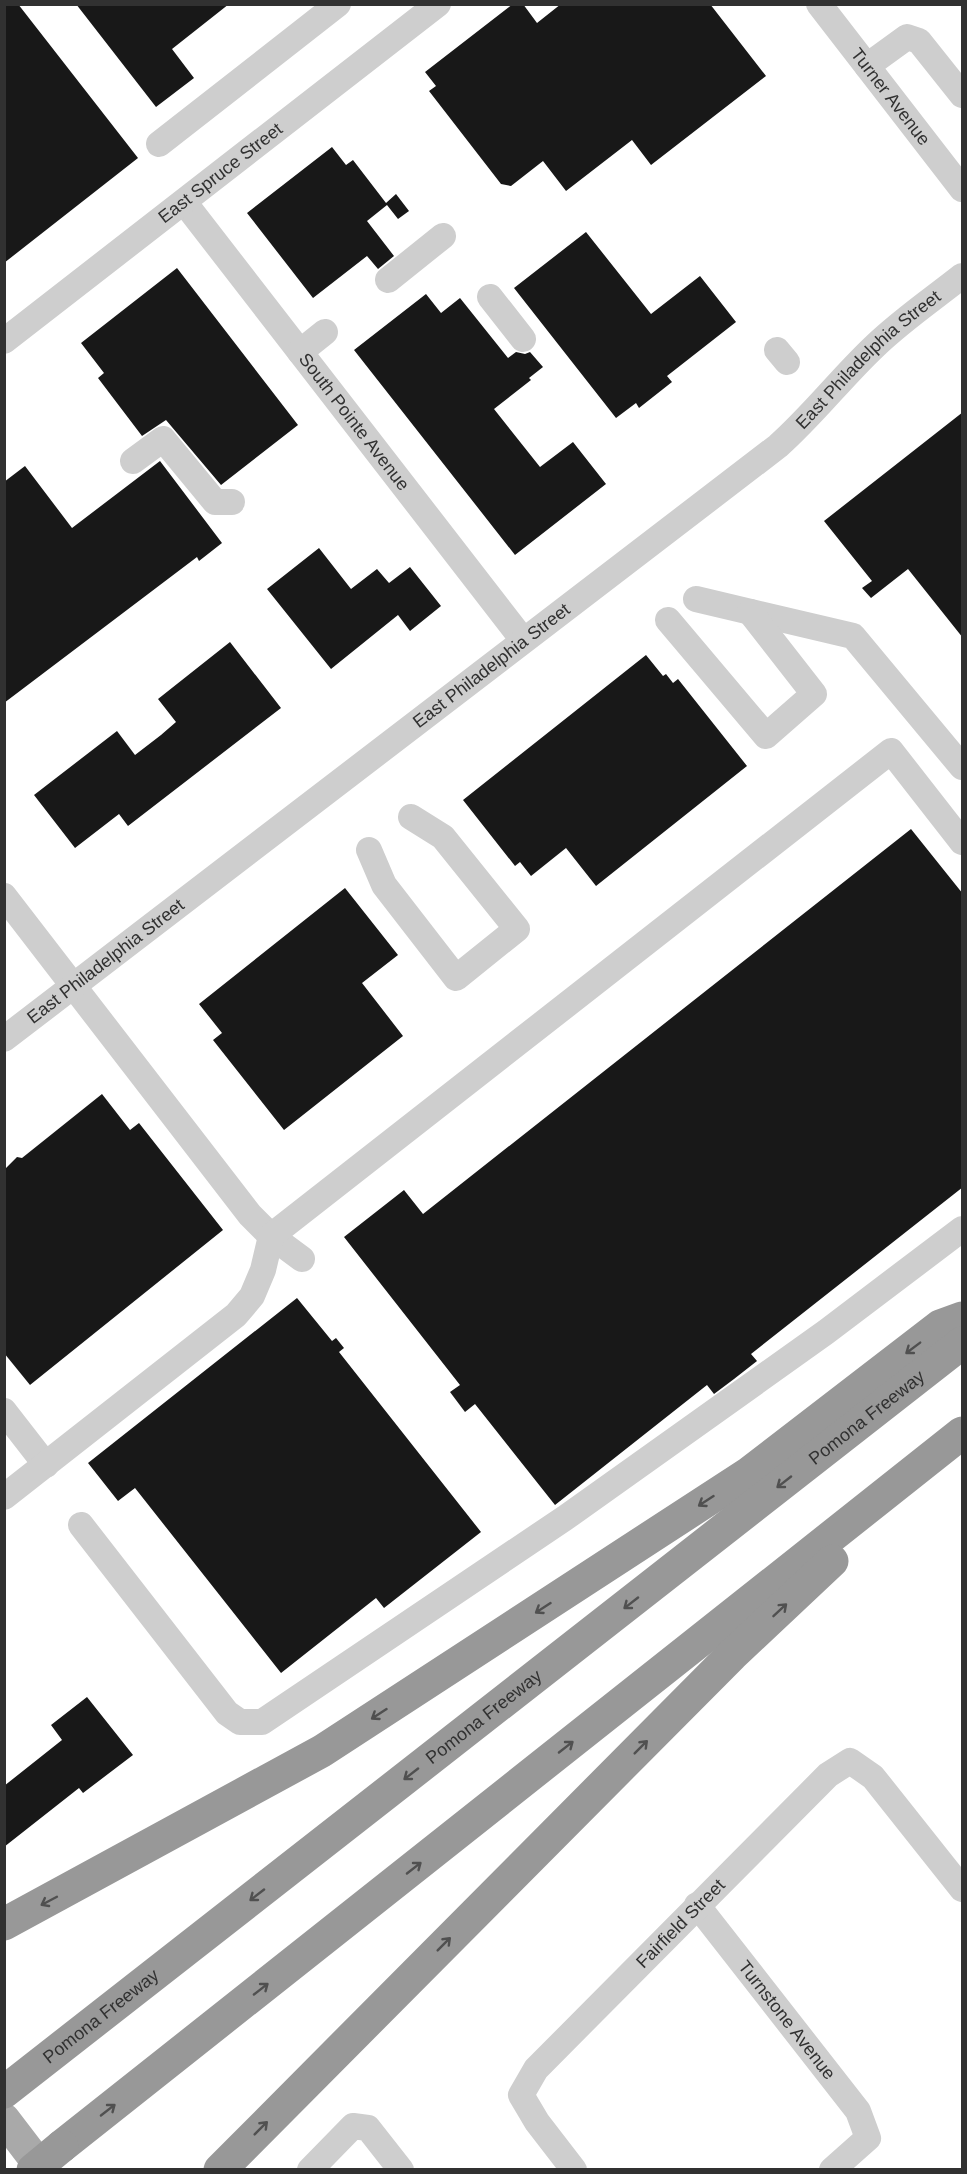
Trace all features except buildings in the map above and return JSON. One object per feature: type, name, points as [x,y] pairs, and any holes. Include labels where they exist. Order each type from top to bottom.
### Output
[{"type":"highway","points":[[4,1924],[322,1751],[749,1473],[940,1326],[963,1318]]},
{"type":"highway","name":"Pomona Freeway","points":[[9,2089],[963,1343]]},
{"type":"highway","points":[[33,2169],[53,2158],[963,1433]]},
{"type":"highway","points":[[220,2169],[732,1655],[963,1438]]},
{"type":"main road","points":[[4,2119],[53,2158]]},
{"type":"street","points":[[159,144],[338,4]]},
{"type":"street","name":"East Spruce Street","points":[[4,341],[438,4]]},
{"type":"street","name":"Turner Avenue","points":[[819,4],[963,189]]},
{"type":"street","points":[[867,66],[907,38],[919,41],[963,95]]},
{"type":"street","name":"South Pointe Avenue","points":[[184,202],[523,640]]},
{"type":"street","points":[[388,280],[443,236]]},
{"type":"street","name":"East Philadelphia Street","points":[[4,1039],[778,446],[821,405],[873,348],[963,276]]},
{"type":"street","points":[[490,297],[523,339]]},
{"type":"street","points":[[300,352],[325,332]]},
{"type":"street","points":[[134,462],[163,439],[215,502],[232,502]]},
{"type":"street","points":[[696,598],[853,636],[963,767]]},
{"type":"street","points":[[668,620],[766,736],[814,694],[750,612]]},
{"type":"street","points":[[4,1497],[236,1315],[252,1296],[271,1236],[891,751],[963,842]]},
{"type":"street","points":[[369,850],[384,885],[456,978],[518,929],[443,837],[411,817]]},
{"type":"street","points":[[4,896],[250,1215],[271,1236],[302,1259]]},
{"type":"street","points":[[81,1525],[227,1713],[240,1722],[262,1722],[566,1518],[826,1332],[963,1228]]},
{"type":"street","points":[[4,1411],[46,1465]]},
{"type":"street","name":"Fairfield Street","points":[[574,2169],[537,2122],[521,2095],[537,2069],[828,1775],[850,1761],[873,1777],[963,1889]]},
{"type":"street","name":"Turnstone Avenue","points":[[697,1905],[858,2111],[868,2138],[832,2169]]},
{"type":"street","points":[[310,2169],[353,2126],[368,2128],[401,2169]]}]
